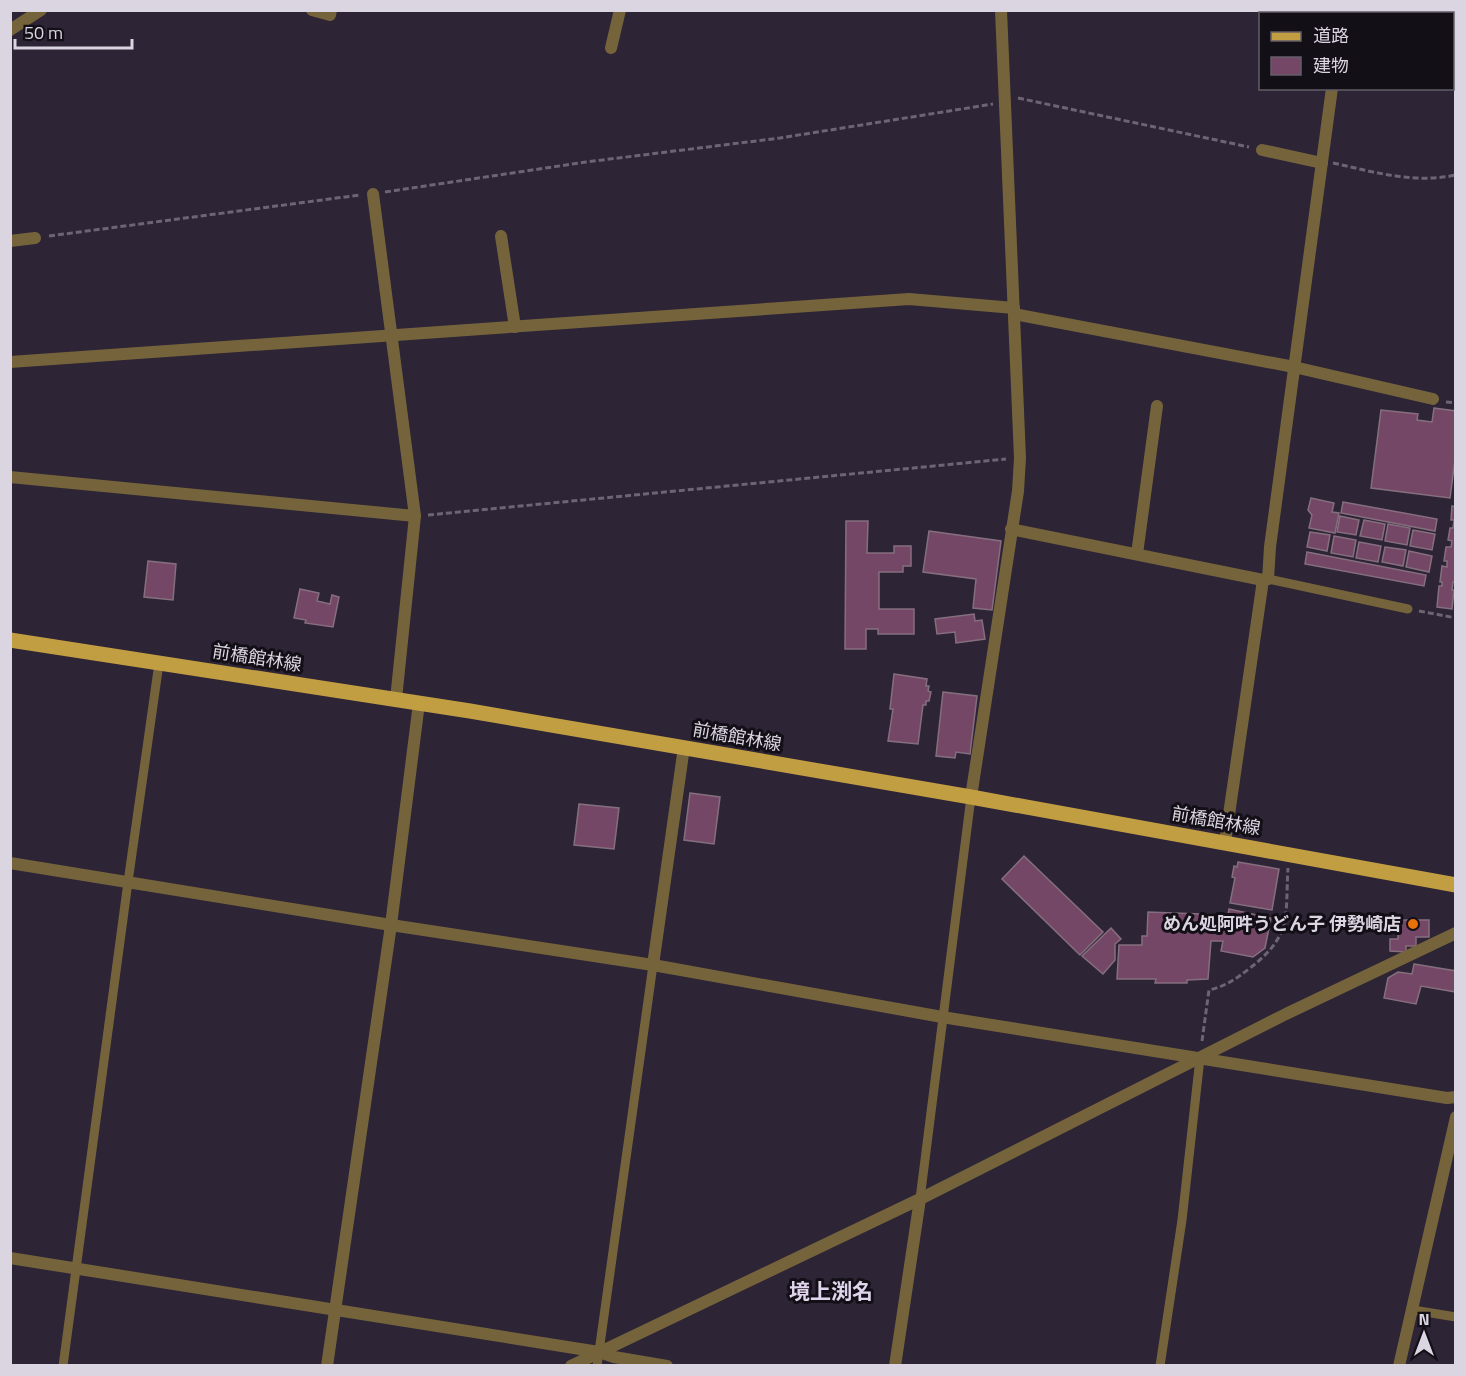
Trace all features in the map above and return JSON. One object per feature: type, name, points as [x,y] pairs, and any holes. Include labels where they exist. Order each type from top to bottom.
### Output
[{"type":"main road","name":"前橋館林線","points":[[10,640],[396,699],[684,747],[1225,842],[1455,885]]},
{"type":"street","points":[[10,30],[41,10]]},
{"type":"street","points":[[312,10],[330,15],[331,10]]},
{"type":"street","points":[[611,48],[620,10]]},
{"type":"street","points":[[971,797],[1018,491],[1020,458],[1001,10]]},
{"type":"street","points":[[1225,842],[1265,580],[1332,90]]},
{"type":"street","points":[[1262,150],[1322,162]]},
{"type":"street","points":[[373,194],[415,516],[396,699]]},
{"type":"street","points":[[501,236],[515,327]]},
{"type":"street","points":[[10,241],[35,238]]},
{"type":"street","points":[[10,362],[909,299],[1014,311],[1294,367],[1432,399]]},
{"type":"street","points":[[1137,554],[1157,405]]},
{"type":"street","points":[[10,477],[415,516]]},
{"type":"street","points":[[1011,529],[1265,580]]},
{"type":"street","points":[[327,1365],[390,925],[419,703]]},
{"type":"street","points":[[653,965],[684,747]]},
{"type":"street","points":[[10,863],[653,965],[942,1017],[1447,1098],[1455,1097]]},
{"type":"street","points":[[571,1365],[920,1199],[1286,1014],[1455,933]]},
{"type":"street","points":[[1399,1365],[1455,1117]]},
{"type":"street","points":[[895,1365],[920,1199]]},
{"type":"street","points":[[10,1258],[599,1352],[614,1357],[667,1365]]},
{"type":"lane","points":[[1265,580],[1408,609]]},
{"type":"lane","points":[[63,1365],[159,663]]},
{"type":"lane","points":[[920,1199],[971,797]]},
{"type":"lane","points":[[597,1365],[653,965]]},
{"type":"lane","points":[[1160,1365],[1182,1220],[1200,1058]]},
{"type":"lane","points":[[1413,1310],[1455,1317]]},
{"type":"path","points":[[35,238],[792,136],[1006,99],[1262,150]]},
{"type":"path","points":[[1322,162],[1398,178],[1437,179],[1455,174]]},
{"type":"path","points":[[415,516],[707,486],[1020,458]]},
{"type":"path","points":[[1408,609],[1455,618]]},
{"type":"path","points":[[1200,1058],[1209,990],[1225,987],[1261,959],[1277,942],[1286,912],[1290,854]]},
{"type":"building","points":[[1434,408],[1456,411],[1456,452],[1450,498],[1371,488],[1381,410],[1418,414],[1417,420],[1432,422]]},
{"type":"building","points":[[1311,498],[1334,503],[1332,512],[1339,513],[1335,533],[1309,528],[1312,515],[1308,510]]},
{"type":"building","points":[[1343,502],[1437,519],[1435,531],[1341,513]]},
{"type":"building","points":[[1452,506],[1456,507],[1456,582],[1453,582],[1452,609],[1437,607],[1439,586],[1442,586],[1440,582],[1442,566],[1447,567],[1447,561],[1444,561],[1446,547],[1451,547],[1452,541],[1448,540],[1454,520],[1451,520]]},
{"type":"building","points":[[1340,516],[1359,520],[1356,535],[1337,532]]},
{"type":"building","points":[[1364,520],[1385,524],[1382,540],[1360,536]]},
{"type":"building","points":[[846,521],[868,521],[867,553],[894,553],[894,546],[911,546],[911,566],[903,566],[903,572],[879,572],[879,609],[914,609],[914,634],[878,634],[878,629],[866,629],[866,649],[845,649]]},
{"type":"building","points":[[1388,524],[1410,528],[1407,545],[1385,541]]},
{"type":"building","points":[[1413,530],[1435,534],[1432,550],[1410,546]]},
{"type":"building","points":[[929,531],[1001,541],[992,610],[973,608],[976,579],[923,572]]},
{"type":"building","points":[[1310,532],[1330,535],[1327,551],[1307,547]]},
{"type":"building","points":[[1334,536],[1356,540],[1353,557],[1331,553]]},
{"type":"building","points":[[1359,542],[1381,546],[1378,562],[1356,558]]},
{"type":"building","points":[[1385,547],[1406,550],[1403,566],[1382,562]]},
{"type":"building","points":[[1409,551],[1432,556],[1429,572],[1406,567]]},
{"type":"building","points":[[1307,552],[1426,575],[1424,586],[1305,564]]},
{"type":"building","points":[[148,561],[176,564],[173,600],[144,597]]},
{"type":"building","points":[[300,589],[319,593],[317,601],[330,604],[332,595],[339,597],[333,627],[305,623],[306,620],[294,618]]},
{"type":"building","points":[[974,614],[975,621],[982,620],[985,639],[956,643],[955,632],[937,634],[935,619]]},
{"type":"building","points":[[894,674],[927,679],[926,686],[929,686],[928,691],[931,692],[929,701],[923,705],[918,744],[888,741],[893,709],[890,709]]},
{"type":"building","points":[[943,692],[977,696],[970,754],[956,752],[955,758],[936,756]]},
{"type":"building","points":[[690,793],[720,797],[714,844],[684,840]]},
{"type":"building","points":[[579,804],[619,808],[614,849],[574,845]]},
{"type":"building","points":[[1024,856],[1103,932],[1080,955],[1002,879]]},
{"type":"building","points":[[1238,862],[1279,869],[1272,910],[1230,903],[1235,878],[1232,877],[1234,866],[1237,867]]},
{"type":"building","points":[[1229,909],[1271,918],[1265,948],[1253,957],[1221,951],[1223,941],[1211,941],[1208,979],[1187,980],[1187,983],[1155,983],[1156,979],[1117,979],[1119,945],[1142,945],[1142,936],[1147,936],[1148,912],[1228,915]]},
{"type":"building","points":[[1398,920],[1429,920],[1429,937],[1416,937],[1416,946],[1406,946],[1406,952],[1390,951],[1390,939],[1398,939]]},
{"type":"building","points":[[1111,928],[1121,939],[1115,944],[1115,960],[1103,974],[1082,956]]},
{"type":"building","points":[[1414,964],[1456,971],[1456,992],[1421,986],[1416,1004],[1384,998],[1388,978],[1398,972],[1412,974]]},
{"type":"place","name":"めん処阿吽うどん子 伊勢崎店","points":[[1413,924]]},
{"type":"district","name":"境上渕名","points":[[831,1292]]}]
